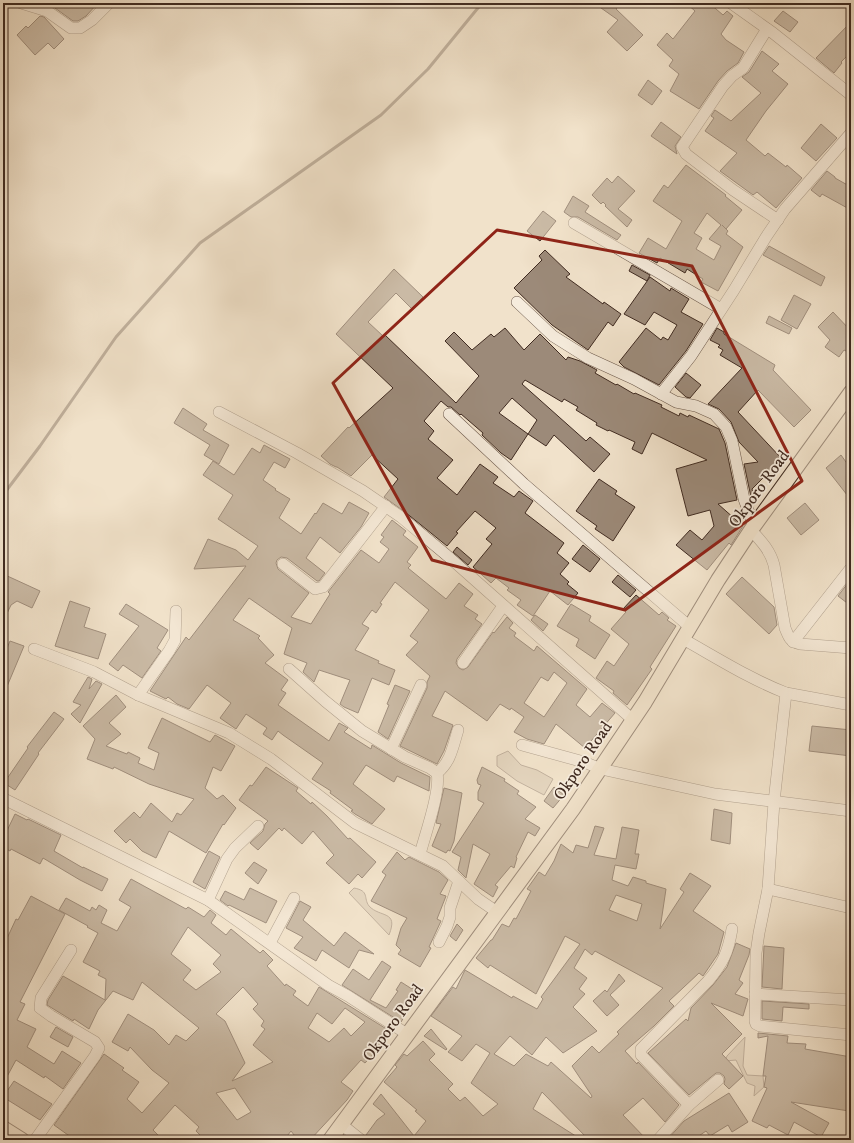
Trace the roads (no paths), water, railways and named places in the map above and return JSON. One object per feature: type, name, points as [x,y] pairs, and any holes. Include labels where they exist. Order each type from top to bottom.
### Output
[{"type":"main road","name":"Okporo Road","points":[[330,1140],[601,769],[633,720],[718,580],[752,528],[851,392]]},
{"type":"main road","points":[[3,1128],[22,1140]]},
{"type":"street","points":[[21,3],[47,10],[71,28],[80,28],[92,20],[109,3]]},
{"type":"street","points":[[731,3],[767,29],[851,95]]},
{"type":"street","points":[[767,29],[742,68],[723,86],[682,147],[686,154],[733,190],[778,220]]},
{"type":"street","points":[[661,394],[691,356],[766,237],[785,210],[851,133]]},
{"type":"street","points":[[574,223],[721,309]]},
{"type":"street","points":[[517,302],[553,336],[588,358],[676,402],[696,406],[714,414],[726,427],[732,441],[744,499],[752,528],[772,556],[785,628],[789,637],[793,642],[851,648]]},
{"type":"street","points":[[219,412],[303,457],[363,491],[386,506],[450,558],[633,720]]},
{"type":"street","points":[[449,414],[524,484],[690,627]]},
{"type":"street","points":[[283,564],[315,589],[323,587],[386,506]]},
{"type":"street","points":[[793,642],[851,568]]},
{"type":"street","points":[[462,662],[503,606]]},
{"type":"street","points":[[138,695],[175,640],[176,610]]},
{"type":"street","points":[[683,639],[763,683],[786,693],[851,705]]},
{"type":"street","points":[[34,649],[94,672],[138,695],[229,733],[271,759],[355,823],[443,866],[478,899],[497,912]]},
{"type":"street","points":[[289,669],[362,731],[391,749],[437,773]]},
{"type":"street","points":[[391,749],[421,685]]},
{"type":"street","points":[[786,693],[774,802],[768,889],[756,953],[754,1021],[760,1026],[851,1035]]},
{"type":"street","points":[[437,773],[445,767],[458,730]]},
{"type":"street","points":[[522,745],[576,760],[601,769],[715,794],[851,811]]},
{"type":"street","points":[[420,854],[436,795],[438,779],[437,773]]},
{"type":"street","points":[[4,799],[208,900],[328,985],[407,1034]]},
{"type":"street","points":[[208,900],[227,859],[235,848],[258,826]]},
{"type":"street","points":[[439,942],[450,917],[450,908],[458,881]]},
{"type":"street","points":[[768,889],[851,908]]},
{"type":"street","points":[[270,943],[294,898]]},
{"type":"street","points":[[689,1105],[641,1055],[640,1052],[641,1049],[703,987],[717,970],[729,948],[732,929]]},
{"type":"street","points":[[35,1140],[95,1056],[99,1048],[95,1042],[50,1016],[40,1008],[41,998],[71,950]]},
{"type":"street","points":[[755,994],[851,1000]]},
{"type":"street","points":[[658,1140],[689,1105],[718,1080]]},
{"type":"street","points":[[341,1124],[361,1140]]},
{"type":"waterway","points":[[3,495],[40,446],[116,337],[200,243],[381,115],[428,69],[482,3]]}]
